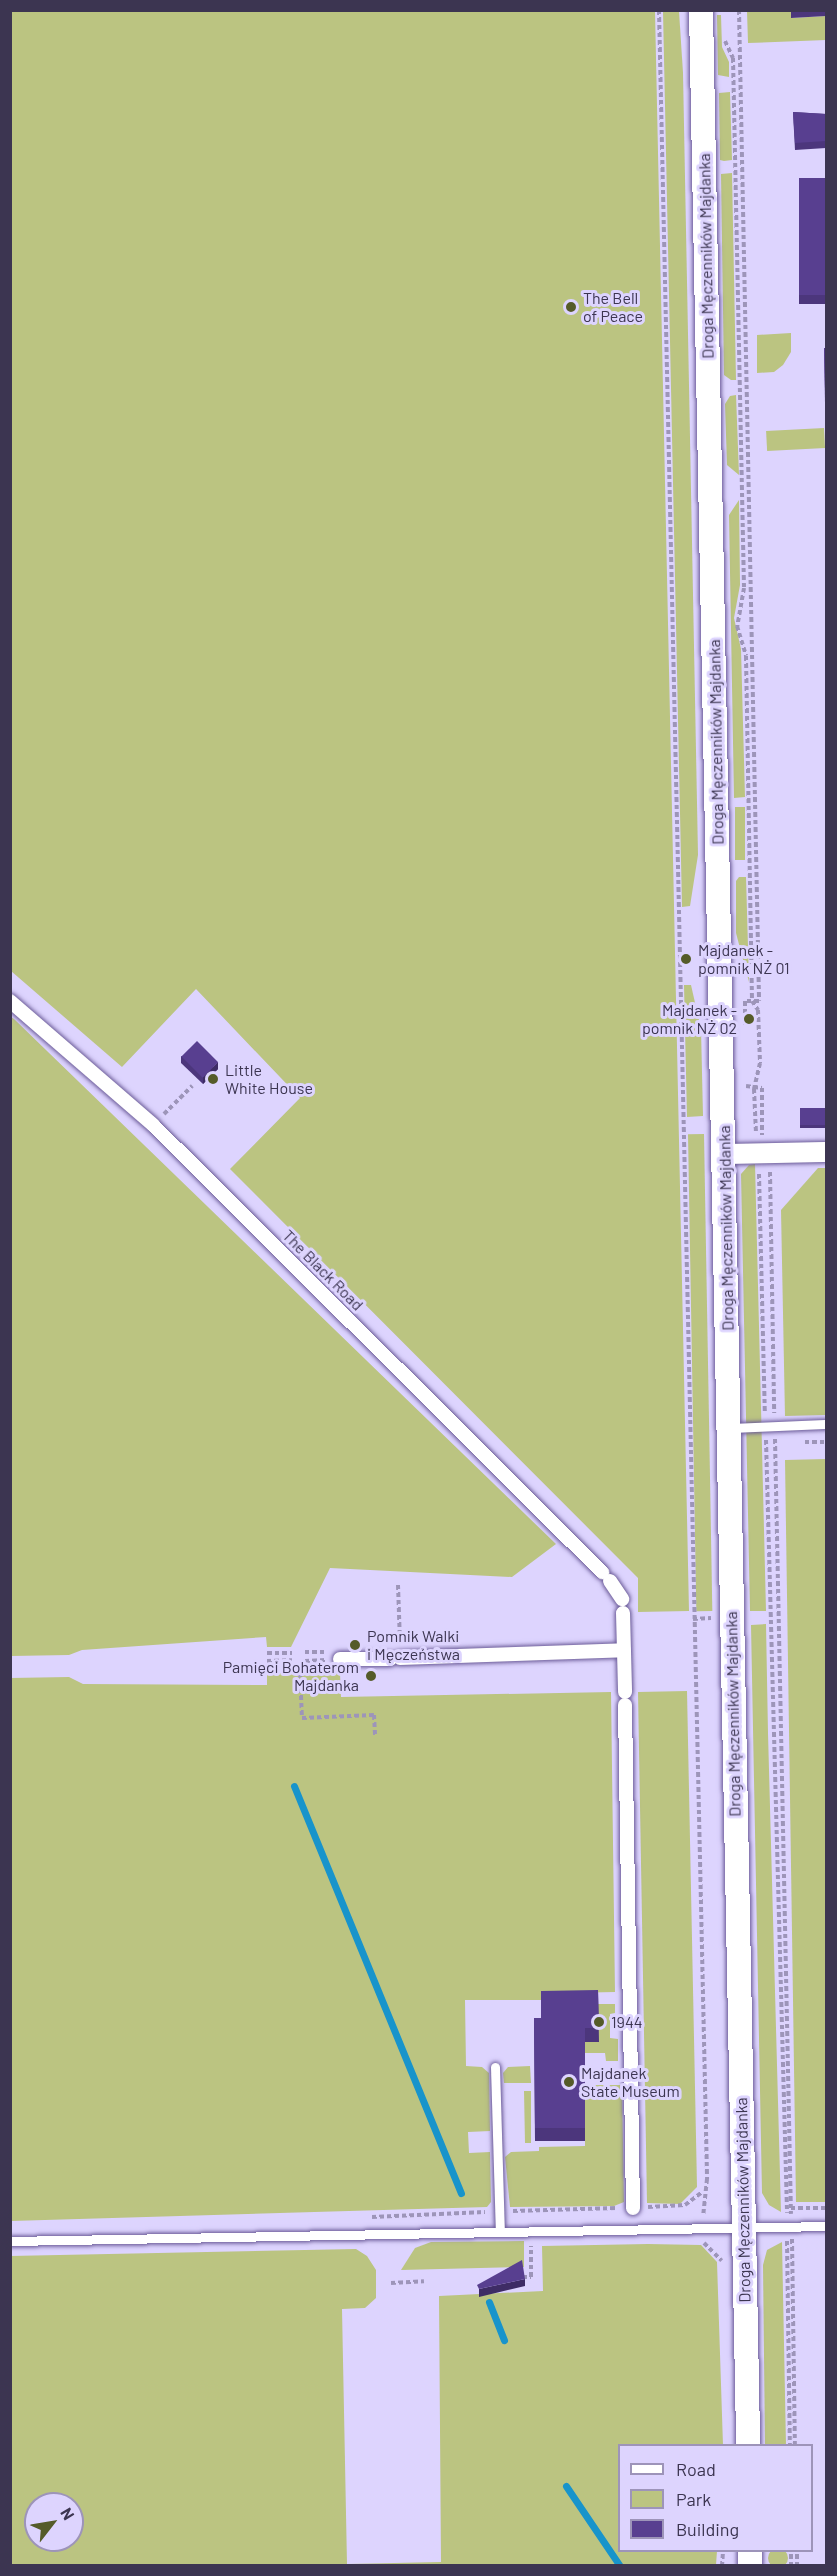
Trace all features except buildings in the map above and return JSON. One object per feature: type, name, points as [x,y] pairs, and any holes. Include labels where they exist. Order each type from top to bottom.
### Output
[{"type":"street","name":"Droga Męczenników Majdanka","points":[[701,10],[725,1154],[748,2444]]},
{"type":"street","name":"The Black Road","points":[[10,1001],[153,1125],[606,1577],[622,1606],[624,1650]]},
{"type":"street","points":[[725,1154],[764,1161],[826,1152]]},
{"type":"street","points":[[340,1659],[624,1650],[633,2208]]},
{"type":"lane","points":[[729,1428],[826,1424]]},
{"type":"lane","points":[[495,2067],[500,2231]]},
{"type":"lane","points":[[10,2241],[826,2226]]},
{"type":"path","points":[[499,2212],[685,2205],[703,2192],[707,2179],[659,10]]},
{"type":"path","points":[[739,10],[759,1001],[745,1001],[746,1034]]},
{"type":"path","points":[[725,33],[726,44],[733,58],[744,588],[737,626],[746,656],[752,1001],[758,1010],[760,1063],[754,1089],[764,1161],[774,1419]]},
{"type":"path","points":[[746,1077],[746,1088],[762,1088],[760,1123]]},
{"type":"path","points":[[153,1125],[192,1086]]},
{"type":"path","points":[[764,1161],[766,1416]]},
{"type":"path","points":[[766,1427],[795,2444]]},
{"type":"path","points":[[774,1430],[791,2208],[789,2226],[790,2444]]},
{"type":"path","points":[[395,1659],[398,1585]]},
{"type":"path","points":[[693,1618],[713,1618]]},
{"type":"path","points":[[267,1653],[292,1653]]},
{"type":"path","points":[[267,1661],[292,1660]]},
{"type":"path","points":[[267,1668],[292,1667]]},
{"type":"path","points":[[300,1673],[302,1718],[374,1716],[375,1735]]},
{"type":"path","points":[[791,2208],[826,2208]]},
{"type":"path","points":[[391,2283],[424,2282]]},
{"type":"green space","points":[[11,10],[655,11],[689,1611],[638,1612],[638,1578],[230,1169],[300,1098],[196,989],[122,1067],[11,971]]},
{"type":"green space","points":[[663,11],[679,11],[683,73],[698,855],[690,906],[682,907]]},
{"type":"green space","points":[[747,11],[791,11],[792,18],[826,16],[826,40],[748,43]]},
{"type":"green space","points":[[717,15],[721,15],[722,47],[729,62],[729,77],[718,75]]},
{"type":"green space","points":[[730,92],[732,160],[724,161],[720,160],[719,93]]},
{"type":"green space","points":[[732,173],[736,380],[731,380],[724,375],[721,174]]},
{"type":"green space","points":[[791,333],[791,352],[783,365],[774,372],[757,373],[757,335]]},
{"type":"green space","points":[[736,395],[739,475],[727,465],[725,404],[730,396]]},
{"type":"green space","points":[[824,428],[825,448],[767,451],[766,431]]},
{"type":"green space","points":[[739,500],[740,585],[734,618],[741,649],[745,797],[734,798],[729,515]]},
{"type":"green space","points":[[735,807],[745,807],[745,860],[735,860]]},
{"type":"green space","points":[[739,877],[746,877],[749,982],[736,933],[736,881]]},
{"type":"green space","points":[[684,985],[691,985],[701,1029],[703,1116],[687,1117]]},
{"type":"green space","points":[[10,1016],[556,1544],[512,1577],[330,1568],[291,1647],[267,1647],[266,1637],[82,1650],[69,1655],[11,1656]]},
{"type":"green space","points":[[688,1134],[704,1134],[712,1611],[696,1611]]},
{"type":"green space","points":[[755,1164],[766,1611],[750,1611],[741,1174],[749,1165]]},
{"type":"green space","points":[[818,1168],[826,1168],[826,1415],[785,1416],[781,1210]]},
{"type":"green space","points":[[826,1459],[826,2202],[796,2202],[785,1460]]},
{"type":"green space","points":[[766,1624],[781,2212],[769,2205],[762,2193],[751,1625]]},
{"type":"green space","points":[[267,1673],[340,1673],[341,1697],[611,1692],[615,1992],[567,1993],[566,2000],[465,2000],[466,2066],[482,2067],[489,2073],[490,2131],[468,2132],[469,2153],[490,2152],[491,2202],[487,2207],[11,2221],[10,1678],[69,1677],[83,1684],[267,1685]]},
{"type":"green space","points":[[687,1691],[697,2187],[680,2204],[647,2203],[638,1692]]},
{"type":"green space","points":[[598,2004],[615,2004],[615,2013],[610,2014],[610,2038],[618,2039],[618,2061],[606,2061],[605,2053],[585,2053],[585,2042]]},
{"type":"green space","points":[[530,2066],[531,2083],[504,2083],[503,2073],[508,2067]]},
{"type":"green space","points":[[585,2085],[622,2085],[624,2202],[614,2206],[510,2207],[505,2157],[511,2152],[539,2151],[539,2147],[585,2146]]},
{"type":"green space","points":[[524,2091],[531,2091],[531,2143],[525,2143]]},
{"type":"green space","points":[[524,2241],[524,2267],[401,2270],[415,2248],[431,2242]]},
{"type":"green space","points":[[782,2242],[786,2444],[765,2444],[763,2265],[767,2250]]},
{"type":"green space","points":[[701,2245],[717,2262],[723,2444],[618,2444],[618,2552],[717,2552],[716,2565],[11,2565],[10,2256],[356,2249],[367,2256],[376,2270],[376,2298],[365,2308],[342,2309],[347,2564],[441,2562],[439,2296],[543,2291],[542,2246]]},
{"type":"green space","points":[[770,2552],[786,2552],[787,2562],[782,2567],[774,2567],[769,2562]]},
{"type":"waterway","points":[[294,1786],[461,2193]]},
{"type":"waterway","points":[[489,2302],[504,2340]]},
{"type":"waterway","points":[[566,2486],[620,2566]]},
{"type":"place","name":"The Bell of Peace","points":[[571,307]]},
{"type":"place","name":"Majdanek - pomnik NŻ 01","points":[[686,959]]},
{"type":"place","name":"Majdanek - pomnik NŻ 02","points":[[749,1019]]},
{"type":"place","name":"Little White House","points":[[213,1079]]},
{"type":"place","name":"Pomnik Walki i Męczeństwa","points":[[355,1645]]},
{"type":"place","name":"Pamięci Bohaterom Majdanka","points":[[371,1676]]},
{"type":"place","name":"1944","points":[[599,2022]]},
{"type":"place","name":"Majdanek State Museum","points":[[569,2082]]}]
